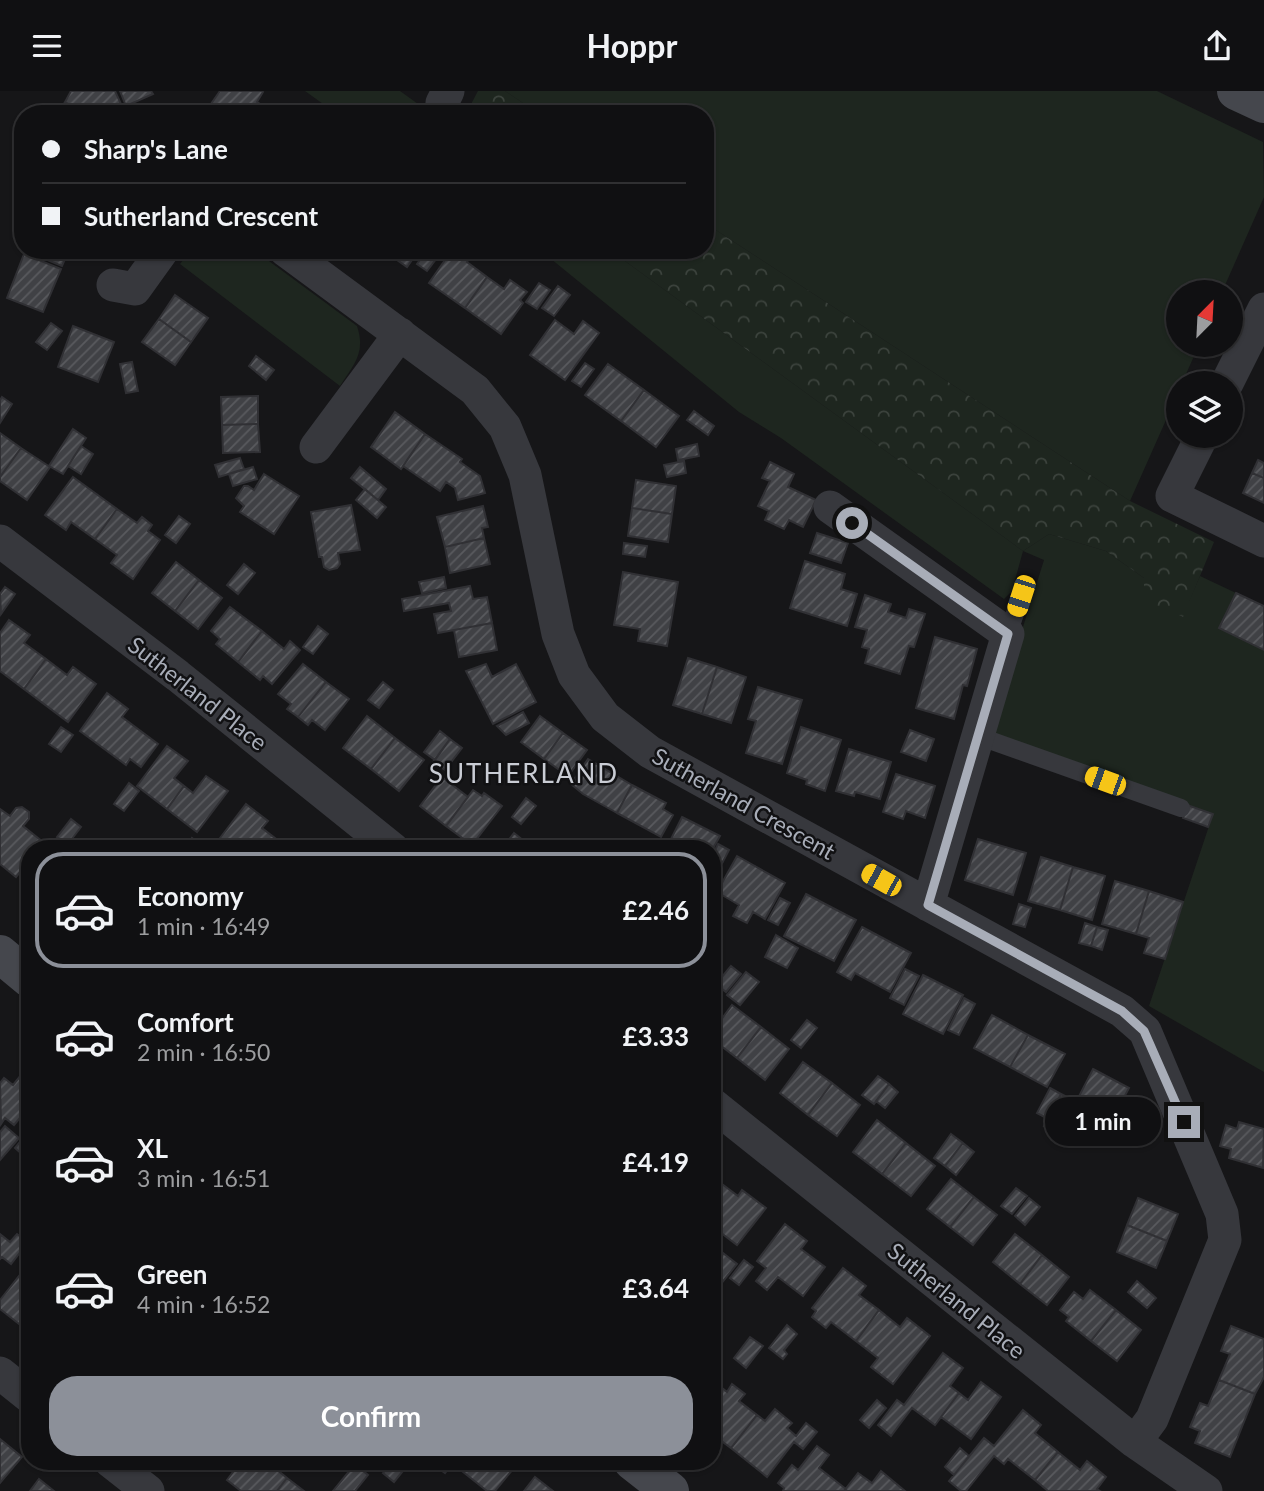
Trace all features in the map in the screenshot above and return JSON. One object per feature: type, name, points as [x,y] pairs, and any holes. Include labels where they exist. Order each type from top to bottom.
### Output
[{"type":"street","points":[[1236,91],[1264,104]]},
{"type":"street","points":[[113,285],[135,289],[157,259]]},
{"type":"street","name":"Sutherland Crescent","points":[[297,259],[475,390],[505,427],[525,475],[558,634],[574,675],[605,717],[650,752],[1122,1011],[1144,1031],[1222,1214],[1225,1240],[1153,1419],[1135,1442]]},
{"type":"street","points":[[1233,371],[1264,309]]},
{"type":"street","points":[[316,447],[400,334]]},
{"type":"street","points":[[1196,448],[1172,496],[1264,541]]},
{"type":"street","points":[[830,507],[1008,634],[928,905]]},
{"type":"street","name":"Sutherland Place","points":[[0,541],[178,676],[382,840]]},
{"type":"street","points":[[0,954],[21,972]]},
{"type":"street","name":"Sutherland Place","points":[[721,1111],[1135,1442],[1206,1491]]},
{"type":"street","points":[[0,1373],[21,1390]]},
{"type":"street","points":[[121,1470],[148,1491]]},
{"type":"street","points":[[643,1470],[670,1491]]},
{"type":"lane","points":[[1008,634],[1021,596]]},
{"type":"lane","points":[[978,736],[1181,808]]},
{"type":"green space","points":[[305,91],[400,91],[419,105],[324,105]]},
{"type":"green space","points":[[478,91],[505,91],[526,105],[471,105]]},
{"type":"green space","points":[[505,91],[1157,91],[1263,142],[1264,197],[1227,280],[1166,280],[1166,357],[1194,357],[1187,371],[1166,371],[1166,420],[1130,501],[714,229],[714,105],[526,105]]},
{"type":"green space","points":[[714,229],[1130,501],[1214,542],[1183,617],[1144,600],[1144,578],[1106,551],[1049,534],[1023,551],[622,259],[714,259]]},
{"type":"green space","points":[[184,259],[266,259],[357,326],[359,351],[340,386],[180,264]]},
{"type":"green space","points":[[551,259],[622,259],[1023,551],[1012,591],[1004,599],[781,438],[739,412]]},
{"type":"green space","points":[[1049,534],[1106,551],[1144,578],[1182,617],[1200,576],[1236,593],[1220,628],[1264,650],[1264,1072],[1149,1006],[1213,814],[990,732],[1044,560],[1023,551]]},
{"type":"building","points":[[71,91],[115,91],[121,104],[70,105],[65,102]]},
{"type":"building","points":[[120,91],[151,91],[153,94],[128,105],[126,105]]},
{"type":"building","points":[[220,91],[263,92],[257,102],[262,105],[210,105]]},
{"type":"building","points":[[22,259],[36,259],[61,269],[43,312],[7,298]]},
{"type":"building","points":[[45,259],[65,259],[62,266]]},
{"type":"building","points":[[396,259],[413,259],[407,267]]},
{"type":"building","points":[[421,259],[436,259],[427,271],[417,264]]},
{"type":"building","points":[[446,259],[469,259],[467,262],[487,277],[465,308],[429,283]]},
{"type":"building","points":[[487,277],[504,289],[510,280],[527,292],[520,300],[523,303],[501,334],[465,308]]},
{"type":"building","points":[[539,283],[550,290],[537,309],[526,302]]},
{"type":"building","points":[[558,286],[570,295],[554,316],[542,308]]},
{"type":"building","points":[[175,295],[208,318],[191,342],[159,319]]},
{"type":"building","points":[[159,319],[191,342],[175,365],[142,342]]},
{"type":"building","points":[[555,320],[574,334],[583,321],[599,333],[565,380],[530,355]]},
{"type":"building","points":[[51,323],[62,331],[47,350],[36,342]]},
{"type":"building","points":[[73,326],[114,342],[98,382],[58,367]]},
{"type":"building","points":[[256,356],[274,370],[266,380],[249,366]]},
{"type":"building","points":[[132,362],[138,391],[126,393],[120,364]]},
{"type":"building","points":[[585,363],[594,369],[581,387],[572,381]]},
{"type":"building","points":[[608,364],[644,390],[621,421],[585,395]]},
{"type":"building","points":[[644,390],[679,416],[656,447],[621,421]]},
{"type":"building","points":[[258,396],[258,424],[222,425],[221,397]]},
{"type":"building","points":[[2,397],[12,404],[0,423],[0,400]]},
{"type":"building","points":[[694,411],[714,426],[708,435],[687,420]]},
{"type":"building","points":[[395,412],[425,434],[401,469],[371,447]]},
{"type":"building","points":[[258,424],[260,452],[223,453],[222,425]]},
{"type":"building","points":[[73,429],[86,438],[63,474],[49,466]]},
{"type":"building","points":[[0,433],[21,448],[0,477]]},
{"type":"building","points":[[425,434],[462,459],[460,462],[480,476],[485,493],[458,500],[455,488],[446,482],[440,491],[403,466]]},
{"type":"building","points":[[697,444],[699,456],[678,460],[676,449]]},
{"type":"building","points":[[81,446],[93,454],[81,474],[68,466]]},
{"type":"building","points":[[21,448],[50,467],[27,500],[0,481],[0,477]]},
{"type":"building","points":[[240,458],[244,469],[219,477],[215,465]]},
{"type":"building","points":[[1258,460],[1264,463],[1264,478],[1252,473]]},
{"type":"building","points":[[684,461],[686,473],[667,477],[664,465]]},
{"type":"building","points":[[770,462],[794,474],[788,487],[816,500],[803,527],[789,520],[784,529],[765,520],[769,511],[758,506],[770,481],[762,478]]},
{"type":"building","points":[[253,467],[257,479],[233,486],[229,474]]},
{"type":"building","points":[[360,467],[386,489],[378,500],[351,478]]},
{"type":"building","points":[[1252,473],[1264,478],[1264,503],[1243,493]]},
{"type":"building","points":[[264,474],[299,496],[274,534],[240,512],[244,506],[236,498],[244,486],[254,490]]},
{"type":"building","points":[[73,477],[117,509],[95,539],[71,522],[66,530],[45,515]]},
{"type":"building","points":[[636,480],[676,486],[672,514],[632,508]]},
{"type":"building","points":[[365,489],[386,507],[377,518],[356,500]]},
{"type":"building","points":[[351,505],[360,550],[338,553],[340,564],[329,570],[324,567],[322,557],[319,557],[311,512]]},
{"type":"building","points":[[483,506],[488,527],[482,528],[484,538],[445,547],[437,517]]},
{"type":"building","points":[[632,508],[672,514],[668,542],[628,536]]},
{"type":"building","points":[[117,509],[137,523],[142,517],[152,525],[148,531],[160,540],[133,579],[111,563],[117,555],[95,539]]},
{"type":"building","points":[[179,516],[190,524],[176,543],[165,535]]},
{"type":"building","points":[[817,533],[848,543],[841,563],[810,553]]},
{"type":"building","points":[[484,538],[490,564],[450,573],[445,547]]},
{"type":"building","points":[[624,543],[647,546],[645,557],[623,554]]},
{"type":"building","points":[[805,561],[845,574],[841,589],[857,594],[847,626],[790,608]]},
{"type":"building","points":[[176,562],[199,580],[175,611],[152,593]]},
{"type":"building","points":[[244,564],[255,573],[238,594],[227,585]]},
{"type":"building","points":[[623,572],[678,582],[667,646],[638,641],[640,629],[614,625]]},
{"type":"building","points":[[444,577],[446,588],[422,593],[419,582]]},
{"type":"building","points":[[199,580],[222,598],[198,629],[175,611]]},
{"type":"building","points":[[470,586],[473,599],[487,597],[492,623],[438,633],[434,614],[451,611],[449,603],[404,611],[402,599]]},
{"type":"building","points":[[5,587],[15,594],[1,614],[0,594]]},
{"type":"building","points":[[1236,593],[1264,606],[1264,650],[1219,628]]},
{"type":"building","points":[[865,595],[891,604],[888,612],[906,618],[909,609],[925,614],[914,647],[909,646],[900,674],[865,663],[869,649],[862,647],[867,630],[855,627]]},
{"type":"building","points":[[230,607],[262,631],[238,662],[216,644],[220,639],[211,631]]},
{"type":"building","points":[[9,620],[30,635],[24,643],[46,659],[24,689],[0,671],[0,633]]},
{"type":"building","points":[[492,623],[497,650],[459,657],[454,630]]},
{"type":"building","points":[[318,626],[328,634],[313,654],[303,647]]},
{"type":"building","points":[[262,631],[284,649],[290,641],[300,650],[272,684],[263,676],[260,680],[238,662]]},
{"type":"building","points":[[935,637],[977,649],[954,719],[916,708]]},
{"type":"building","points":[[688,658],[717,667],[702,714],[673,705]]},
{"type":"building","points":[[46,659],[67,675],[73,667],[96,684],[68,722],[24,689]]},
{"type":"building","points":[[303,664],[326,682],[298,717],[287,709],[291,704],[278,694]]},
{"type":"building","points":[[486,664],[492,677],[516,664],[536,702],[493,724],[466,671]]},
{"type":"building","points":[[717,667],[746,677],[731,723],[702,714]]},
{"type":"building","points":[[326,682],[349,699],[325,730],[312,720],[308,725],[298,717]]},
{"type":"building","points":[[383,682],[393,690],[379,708],[368,700]]},
{"type":"building","points":[[758,687],[802,700],[782,764],[746,753],[756,721],[748,719]]},
{"type":"building","points":[[107,693],[128,709],[122,717],[158,744],[141,767],[130,759],[126,765],[80,731]]},
{"type":"building","points":[[523,712],[529,723],[506,735],[497,726]]},
{"type":"building","points":[[367,716],[395,738],[371,769],[343,748]]},
{"type":"building","points":[[540,716],[563,733],[544,759],[521,742]]},
{"type":"building","points":[[61,727],[73,735],[61,752],[49,744]]},
{"type":"building","points":[[801,727],[841,740],[825,791],[806,784],[807,780],[787,773]]},
{"type":"building","points":[[910,730],[934,739],[926,761],[901,752]]},
{"type":"building","points":[[440,731],[450,739],[435,760],[424,752]]},
{"type":"building","points":[[563,733],[587,750],[568,776],[544,759]]},
{"type":"building","points":[[395,738],[424,760],[399,791],[371,769]]},
{"type":"building","points":[[450,739],[462,748],[445,770],[433,762]]},
{"type":"building","points":[[167,746],[188,761],[174,778],[184,786],[167,809],[137,786]]},
{"type":"building","points":[[849,749],[891,762],[880,799],[855,792],[854,796],[836,791]]},
{"type":"building","points":[[588,759],[632,785],[617,813],[571,784]]},
{"type":"building","points":[[896,774],[935,786],[925,818],[906,811],[903,819],[883,812]]},
{"type":"building","points":[[206,776],[228,791],[197,832],[167,809],[184,786],[193,793]]},
{"type":"building","points":[[442,777],[468,797],[446,826],[420,806]]},
{"type":"building","points":[[129,783],[139,791],[124,811],[114,804]]},
{"type":"building","points":[[632,785],[666,803],[663,809],[673,815],[661,837],[617,813]]},
{"type":"building","points":[[473,790],[482,796],[484,793],[502,806],[476,840],[465,840],[446,826]]},
{"type":"building","points":[[526,798],[536,806],[521,824],[512,817]]},
{"type":"building","points":[[246,804],[268,821],[262,828],[278,840],[219,840]]},
{"type":"building","points":[[1187,805],[1213,814],[1208,827],[1183,818]]},
{"type":"building","points":[[22,807],[29,812],[29,819],[23,826],[40,840],[21,840],[21,871],[16,877],[0,864],[0,809],[10,816],[16,808]]},
{"type":"building","points":[[682,817],[720,836],[718,840],[670,840]]},
{"type":"building","points":[[71,819],[81,827],[71,840],[61,840],[57,837]]},
{"type":"building","points":[[514,833],[523,840],[509,840]]},
{"type":"building","points":[[978,839],[1026,853],[1013,895],[965,880]]},
{"type":"building","points":[[721,846],[729,850],[721,865]]},
{"type":"building","points":[[737,856],[785,883],[765,919],[753,912],[747,923],[733,916],[739,905],[721,894],[721,885]]},
{"type":"building","points":[[1041,857],[1073,867],[1060,910],[1028,901]]},
{"type":"building","points":[[1073,867],[1105,876],[1092,920],[1060,910]]},
{"type":"building","points":[[1115,881],[1149,891],[1136,934],[1102,924]]},
{"type":"building","points":[[1149,891],[1183,902],[1165,959],[1144,953],[1149,938],[1136,934]]},
{"type":"building","points":[[806,894],[856,920],[834,961],[784,936]]},
{"type":"building","points":[[780,898],[790,903],[778,925],[768,920]]},
{"type":"building","points":[[1019,904],[1031,908],[1025,927],[1013,924]]},
{"type":"building","points":[[1085,923],[1097,927],[1091,946],[1079,943]]},
{"type":"building","points":[[862,927],[911,953],[890,992],[855,973],[851,980],[837,972]]},
{"type":"building","points":[[1097,927],[1108,930],[1102,950],[1091,946]]},
{"type":"building","points":[[776,935],[798,948],[787,968],[765,957]]},
{"type":"building","points":[[731,966],[741,974],[726,992],[721,988],[721,978]]},
{"type":"building","points":[[905,969],[919,976],[904,1005],[890,998]]},
{"type":"building","points":[[746,972],[759,982],[740,1005],[727,995]]},
{"type":"building","points":[[923,975],[963,995],[943,1034],[903,1014]]},
{"type":"building","points":[[964,998],[975,1004],[959,1035],[948,1030]]},
{"type":"building","points":[[732,1005],[761,1027],[737,1058],[721,1046],[721,1020]]},
{"type":"building","points":[[992,1015],[1028,1035],[1010,1067],[974,1048]]},
{"type":"building","points":[[807,1020],[817,1028],[801,1048],[791,1040]]},
{"type":"building","points":[[761,1027],[789,1049],[765,1080],[737,1058]]},
{"type":"building","points":[[1028,1035],[1065,1054],[1047,1087],[1010,1067]]},
{"type":"building","points":[[803,1062],[832,1083],[808,1115],[780,1093]]},
{"type":"building","points":[[1093,1069],[1129,1088],[1109,1126],[1073,1108]]},
{"type":"building","points":[[21,1075],[21,1117],[14,1125],[5,1118],[1,1124],[0,1083],[4,1078],[13,1085]]},
{"type":"building","points":[[878,1076],[889,1084],[874,1104],[862,1095]]},
{"type":"building","points":[[832,1083],[860,1105],[837,1136],[808,1115]]},
{"type":"building","points":[[889,1084],[898,1092],[885,1108],[876,1101]]},
{"type":"building","points":[[1050,1088],[1061,1094],[1048,1119],[1037,1113]]},
{"type":"building","points":[[1061,1094],[1073,1100],[1056,1132],[1044,1126]]},
{"type":"building","points":[[1142,1115],[1150,1134],[1136,1140],[1127,1122]]},
{"type":"building","points":[[877,1120],[906,1143],[882,1174],[853,1152]]},
{"type":"building","points":[[1239,1122],[1264,1129],[1263,1168],[1229,1158],[1231,1149],[1220,1146],[1226,1125],[1237,1129]]},
{"type":"building","points":[[5,1126],[19,1138],[0,1160],[0,1132]]},
{"type":"building","points":[[951,1134],[963,1143],[945,1166],[934,1158]]},
{"type":"building","points":[[21,1141],[21,1153],[15,1148]]},
{"type":"building","points":[[906,1143],[935,1166],[911,1196],[882,1174]]},
{"type":"building","points":[[963,1143],[974,1152],[956,1175],[945,1166]]},
{"type":"building","points":[[951,1179],[974,1197],[950,1227],[927,1209]]},
{"type":"building","points":[[721,1183],[738,1196],[742,1190],[766,1208],[737,1245],[721,1233]]},
{"type":"building","points":[[1016,1188],[1027,1196],[1012,1214],[1001,1206]]},
{"type":"building","points":[[974,1197],[997,1215],[973,1245],[950,1227]]},
{"type":"building","points":[[1029,1198],[1040,1207],[1025,1225],[1015,1216]]},
{"type":"building","points":[[1138,1198],[1178,1214],[1167,1241],[1127,1225]]},
{"type":"building","points":[[785,1224],[807,1241],[801,1249],[825,1267],[803,1296],[778,1277],[767,1290],[756,1281],[766,1268],[757,1261]]},
{"type":"building","points":[[1127,1225],[1167,1241],[1156,1268],[1117,1252]]},
{"type":"building","points":[[0,1234],[10,1242],[17,1234],[21,1237],[21,1251],[11,1264],[2,1257],[0,1259]]},
{"type":"building","points":[[1015,1234],[1042,1255],[1020,1284],[993,1262]]},
{"type":"building","points":[[723,1253],[737,1264],[721,1284]]},
{"type":"building","points":[[1042,1255],[1069,1277],[1047,1305],[1020,1284]]},
{"type":"building","points":[[744,1260],[753,1267],[739,1285],[730,1278]]},
{"type":"building","points":[[843,1268],[866,1286],[859,1295],[879,1310],[856,1341],[831,1322],[826,1328],[812,1317],[816,1311],[812,1308]]},
{"type":"building","points":[[21,1273],[21,1325],[0,1309],[0,1300]]},
{"type":"building","points":[[1137,1281],[1156,1298],[1147,1308],[1128,1292]]},
{"type":"building","points":[[1090,1290],[1116,1310],[1091,1341],[1066,1321],[1069,1317],[1060,1310],[1074,1292],[1083,1299]]},
{"type":"building","points":[[879,1310],[900,1327],[907,1318],[930,1336],[893,1384],[871,1367],[878,1358],[856,1341]]},
{"type":"building","points":[[1116,1310],[1141,1330],[1117,1361],[1091,1341]]},
{"type":"building","points":[[787,1325],[797,1334],[784,1350],[787,1354],[783,1359],[769,1348]]},
{"type":"building","points":[[1231,1326],[1264,1339],[1264,1377],[1255,1394],[1219,1380],[1230,1354],[1221,1351]]},
{"type":"building","points":[[750,1337],[763,1346],[746,1368],[734,1358]]},
{"type":"building","points":[[943,1353],[963,1368],[950,1386],[959,1393],[935,1425],[912,1408],[891,1436],[878,1425],[897,1400],[904,1405]]},
{"type":"building","points":[[1219,1380],[1255,1394],[1230,1457],[1195,1443],[1200,1431],[1190,1427],[1200,1403],[1208,1406]]},
{"type":"building","points":[[981,1382],[1001,1397],[971,1439],[941,1417],[959,1393],[968,1400]]},
{"type":"building","points":[[732,1384],[745,1394],[739,1401],[757,1415],[731,1448],[721,1441],[721,1389],[727,1392]]},
{"type":"building","points":[[877,1400],[886,1408],[869,1428],[860,1420]]},
{"type":"building","points":[[775,1409],[792,1423],[787,1428],[796,1436],[806,1423],[817,1432],[803,1449],[794,1442],[767,1477],[731,1448],[757,1415],[765,1421]]},
{"type":"building","points":[[1023,1410],[1041,1425],[1035,1433],[1058,1452],[1035,1480],[1008,1459],[1004,1464],[994,1456],[966,1491],[961,1491],[949,1481],[984,1438],[994,1446]]},
{"type":"building","points":[[0,1439],[21,1458],[0,1483]]},
{"type":"building","points":[[817,1446],[829,1455],[819,1468],[846,1489],[783,1491],[784,1488],[778,1483],[792,1465],[798,1470]]},
{"type":"building","points":[[960,1448],[969,1456],[954,1475],[945,1467]]},
{"type":"building","points":[[1058,1452],[1080,1470],[1087,1461],[1106,1477],[1097,1489],[1100,1491],[1048,1491],[1035,1480]]},
{"type":"building","points":[[234,1470],[277,1470],[287,1478],[277,1491],[241,1491],[227,1480]]},
{"type":"building","points":[[350,1470],[362,1470],[368,1475],[355,1491],[333,1491]]},
{"type":"building","points":[[386,1470],[404,1470],[394,1482],[383,1473]]},
{"type":"building","points":[[461,1470],[512,1470],[495,1491],[487,1491]]},
{"type":"building","points":[[881,1471],[905,1491],[844,1491],[858,1473],[872,1483]]},
{"type":"building","points":[[535,1477],[553,1491],[524,1491]]},
{"type":"building","points":[[287,1478],[304,1491],[277,1491]]},
{"type":"building","points":[[39,1479],[54,1491],[30,1491]]},
{"type":"district","name":"SUTHERLAND","points":[[524,773]]},
{"type":"route","points":[[852,523],[1008,634],[928,905],[1122,1011],[1144,1031],[1184,1122]]}]
